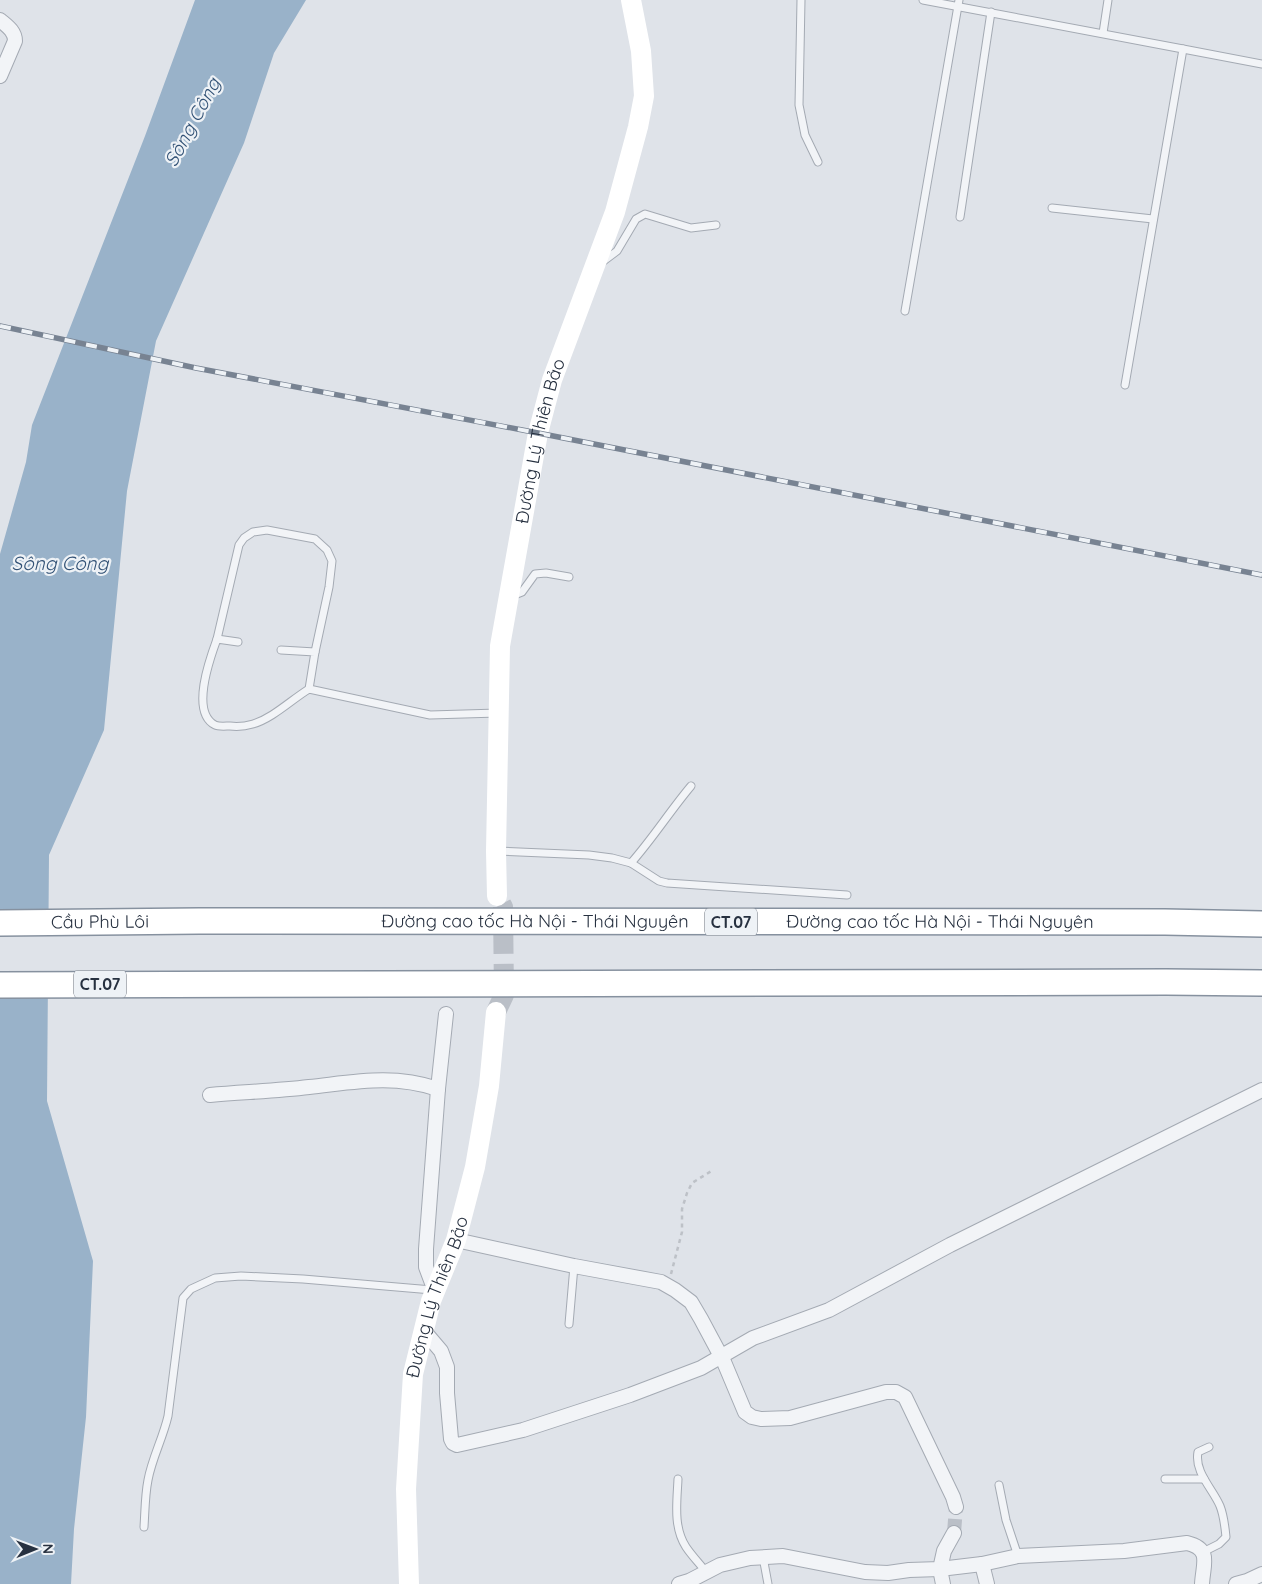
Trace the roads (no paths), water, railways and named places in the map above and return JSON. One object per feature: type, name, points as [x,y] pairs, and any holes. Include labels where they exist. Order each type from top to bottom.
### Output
[{"type":"highway","name":"Cầu Phù Lôi","points":[[0,923],[199,921]]},
{"type":"highway","name":"Đường cao tốc Hà Nội - Thái Nguyên","points":[[199,921],[1115,922],[1262,924]]},
{"type":"highway","name":"CT.07","points":[[0,984],[1116,982],[1262,984]]},
{"type":"main road","name":"Đường Lý Thiên Bảo","points":[[497,896],[496,850],[500,646],[538,433],[550,389],[615,212],[638,127],[644,96],[641,51],[631,0]]},
{"type":"main road","name":"Đường Lý Thiên Bảo","points":[[409,1584],[406,1489],[414,1374],[435,1291],[456,1240],[475,1167],[488,1086],[496,1012]]},
{"type":"street","points":[[0,20],[15,36],[15,41],[0,76]]},
{"type":"street","points":[[435,1291],[426,1267],[426,1249],[438,1089],[446,1014]]},
{"type":"street","points":[[210,1095],[379,1080],[419,1083],[438,1089]]},
{"type":"street","points":[[424,1331],[442,1351],[446,1367],[446,1393],[453,1443],[457,1445],[523,1430],[630,1395],[701,1368],[753,1338],[829,1310],[950,1246],[1262,1090]]},
{"type":"street","points":[[456,1240],[574,1266],[661,1282],[675,1290],[691,1302],[720,1356],[745,1412],[752,1417],[760,1419],[790,1418],[886,1392],[900,1394],[905,1397],[956,1507]]},
{"type":"street","points":[[943,1584],[940,1568],[944,1551],[954,1532]]},
{"type":"street","points":[[679,1584],[720,1565],[750,1558],[783,1556],[866,1572],[888,1573],[982,1564],[1018,1556],[1124,1550],[1187,1543],[1196,1545],[1203,1552],[1205,1560],[1202,1584]]},
{"type":"street","points":[[982,1564],[987,1584]]},
{"type":"street","points":[[1236,1584],[1262,1574]]},
{"type":"lane","points":[[801,0],[799,105],[805,135],[818,162]]},
{"type":"lane","points":[[923,0],[958,3],[991,12],[1262,64]]},
{"type":"lane","points":[[1103,34],[1108,0]]},
{"type":"lane","points":[[905,311],[958,3]]},
{"type":"lane","points":[[960,216],[991,12]]},
{"type":"lane","points":[[1125,384],[1183,49]]},
{"type":"lane","points":[[1052,208],[1153,219]]},
{"type":"lane","points":[[595,267],[618,251],[636,219],[645,214],[692,228],[716,225]]},
{"type":"lane","points":[[309,689],[315,652],[330,587],[332,561],[326,550],[315,539],[267,530],[252,532],[239,545],[205,681],[203,708],[209,720],[216,726],[237,727],[254,724],[309,689],[430,715],[498,713]]},
{"type":"lane","points":[[509,597],[522,592],[535,574],[569,577]]},
{"type":"lane","points":[[217,639],[238,642]]},
{"type":"lane","points":[[281,650],[315,652]]},
{"type":"lane","points":[[631,862],[655,835],[668,814],[691,786]]},
{"type":"lane","points":[[496,850],[589,855],[631,862],[659,881],[667,883],[847,894]]},
{"type":"lane","points":[[569,1324],[574,1266]]},
{"type":"lane","points":[[144,1527],[148,1480],[168,1416],[183,1298],[191,1289],[214,1278],[241,1276],[303,1279],[435,1291]]},
{"type":"lane","points":[[1203,1552],[1219,1544],[1226,1537],[1220,1505],[1204,1479],[1197,1457],[1198,1452],[1209,1447]]},
{"type":"lane","points":[[678,1479],[677,1519],[680,1534],[686,1548],[706,1572]]},
{"type":"lane","points":[[1166,1479],[1204,1479]]},
{"type":"lane","points":[[998,1485],[1006,1520],[1018,1556]]},
{"type":"lane","points":[[763,1557],[768,1584]]},
{"type":"water","name":"Sông Công","points":[[195,0],[306,0],[274,53],[244,143],[156,341],[127,491],[104,730],[49,855],[47,1101],[93,1261],[86,1417],[74,1529],[71,1584],[0,1584],[0,554],[26,462],[32,425],[145,136]]},
{"type":"tunnel","points":[[496,1012],[504,995],[503,907],[497,896]]},
{"type":"tunnel","points":[[954,1533],[956,1507]]},
{"type":"railway","points":[[0,326],[196,368],[1262,575]]}]
